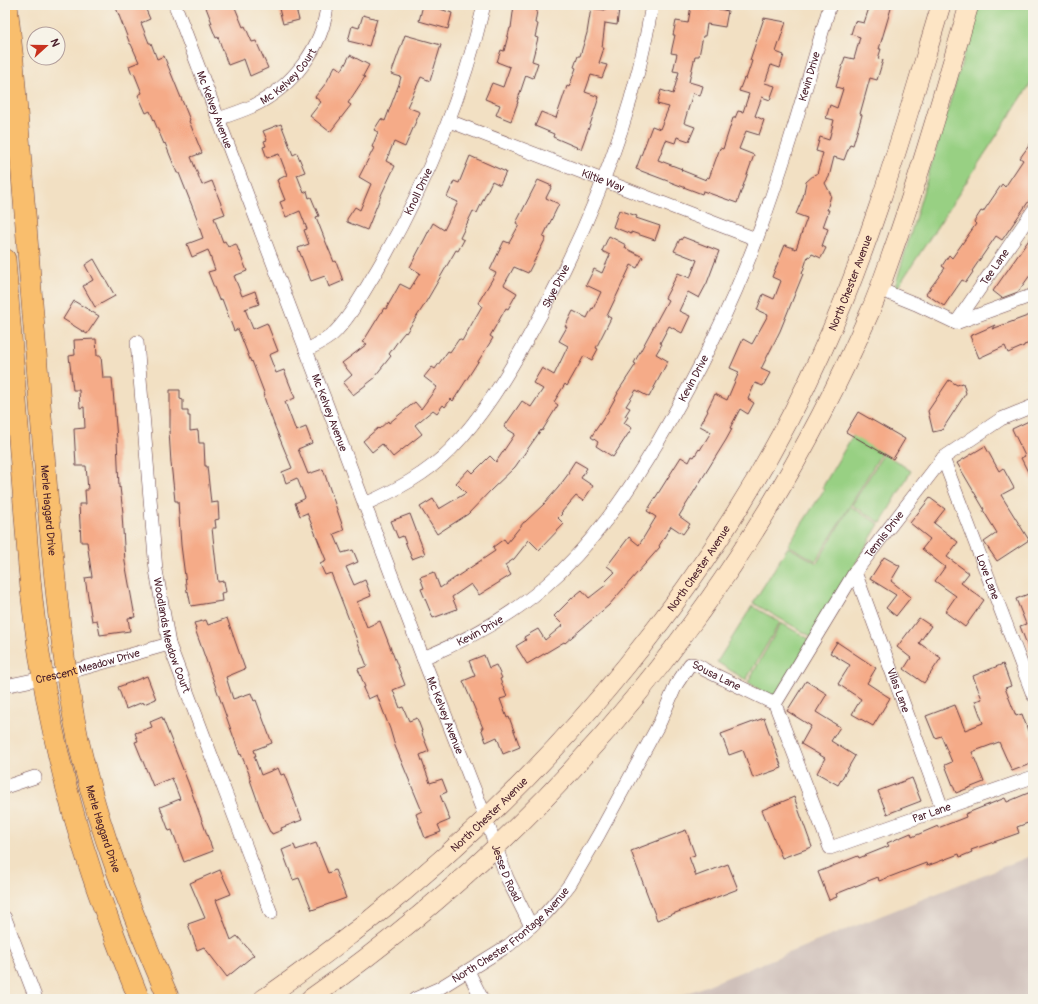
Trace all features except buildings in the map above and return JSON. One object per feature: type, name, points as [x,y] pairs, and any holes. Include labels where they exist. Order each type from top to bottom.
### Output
[{"type":"main road","name":"Merle Haggard Drive","points":[[7,5],[16,90],[54,575],[66,673],[78,740],[102,827],[134,918],[169,999]]},
{"type":"main road","name":"North Chester Avenue","points":[[263,999],[319,960],[404,892],[486,819],[575,726],[631,660],[666,615],[710,551],[763,466],[799,401],[831,332],[861,259],[884,194],[941,5]]},
{"type":"main road","points":[[310,999],[335,982],[404,928],[496,847],[556,787],[652,677],[733,566],[790,473],[823,413],[870,311],[910,202],[969,5]]},
{"type":"main road","name":"Merle Haggard Drive","points":[[5,259],[33,614],[43,679],[53,728],[82,840],[99,893],[139,999]]},
{"type":"main road","points":[[831,332],[831,368],[839,381]]},
{"type":"street","name":"Mc Kelvey Avenue","points":[[175,5],[423,658],[486,819]]},
{"type":"street","name":"Mc Kelvey Court","points":[[218,119],[253,105],[271,95],[288,82],[313,50],[321,31],[327,5]]},
{"type":"street","name":"Knoll Drive","points":[[306,350],[320,344],[342,324],[391,246],[414,200],[449,122],[461,89],[484,5]]},
{"type":"street","name":"Skye Drive","points":[[365,504],[390,493],[412,480],[450,450],[470,428],[515,361],[574,248],[602,180],[625,118],[638,73],[652,5]]},
{"type":"street","name":"Kevin Drive","points":[[423,658],[452,646],[484,629],[514,610],[543,588],[570,563],[589,542],[607,520],[644,465],[679,406],[711,345],[756,240],[788,146],[830,5]]},
{"type":"street","name":"Kiltie Way","points":[[449,122],[756,240]]},
{"type":"street","name":"Tee Lane","points":[[956,323],[1033,211]]},
{"type":"street","points":[[879,289],[916,304],[956,323],[1033,295]]},
{"type":"street","name":"Woodlands Meadow Court","points":[[138,342],[156,570],[169,644],[271,913]]},
{"type":"street","name":"Tennis Drive","points":[[775,704],[855,572],[944,458],[1001,419],[1033,406]]},
{"type":"street","name":"Love Lane","points":[[944,458],[1033,695]]},
{"type":"street","name":"Vilas Lane","points":[[855,572],[942,808]]},
{"type":"street","name":"Crescent Meadow Drive","points":[[5,686],[43,679],[169,644]]},
{"type":"street","name":"Sousa Lane","points":[[576,873],[660,722],[676,685],[690,664],[694,664],[775,704]]},
{"type":"street","name":"Par Lane","points":[[775,704],[830,848],[1033,777]]},
{"type":"street","points":[[5,787],[35,776]]},
{"type":"street","name":"Jesse D Road","points":[[486,819],[507,878],[531,926]]},
{"type":"street","name":"North Chester Frontage Avenue","points":[[415,999],[438,989],[509,945],[545,914],[560,897],[576,873]]},
{"type":"street","points":[[5,918],[10,948],[36,999]]},
{"type":"street","points":[[468,971],[482,999]]},
{"type":"shaded area","points":[[1033,855],[1033,999],[673,999]]},
{"type":"green space","points":[[979,5],[1033,5],[1033,80],[892,296]]},
{"type":"green space","points":[[853,435],[882,452],[850,506],[879,524],[812,637],[753,603],[788,547],[817,563],[850,507],[816,561],[788,545],[824,490],[822,488]]},
{"type":"green space","points":[[884,453],[911,471],[881,523],[852,505]]},
{"type":"green space","points":[[752,606],[780,622],[746,680],[717,662]]},
{"type":"green space","points":[[781,623],[811,640],[773,699],[748,682]]}]
